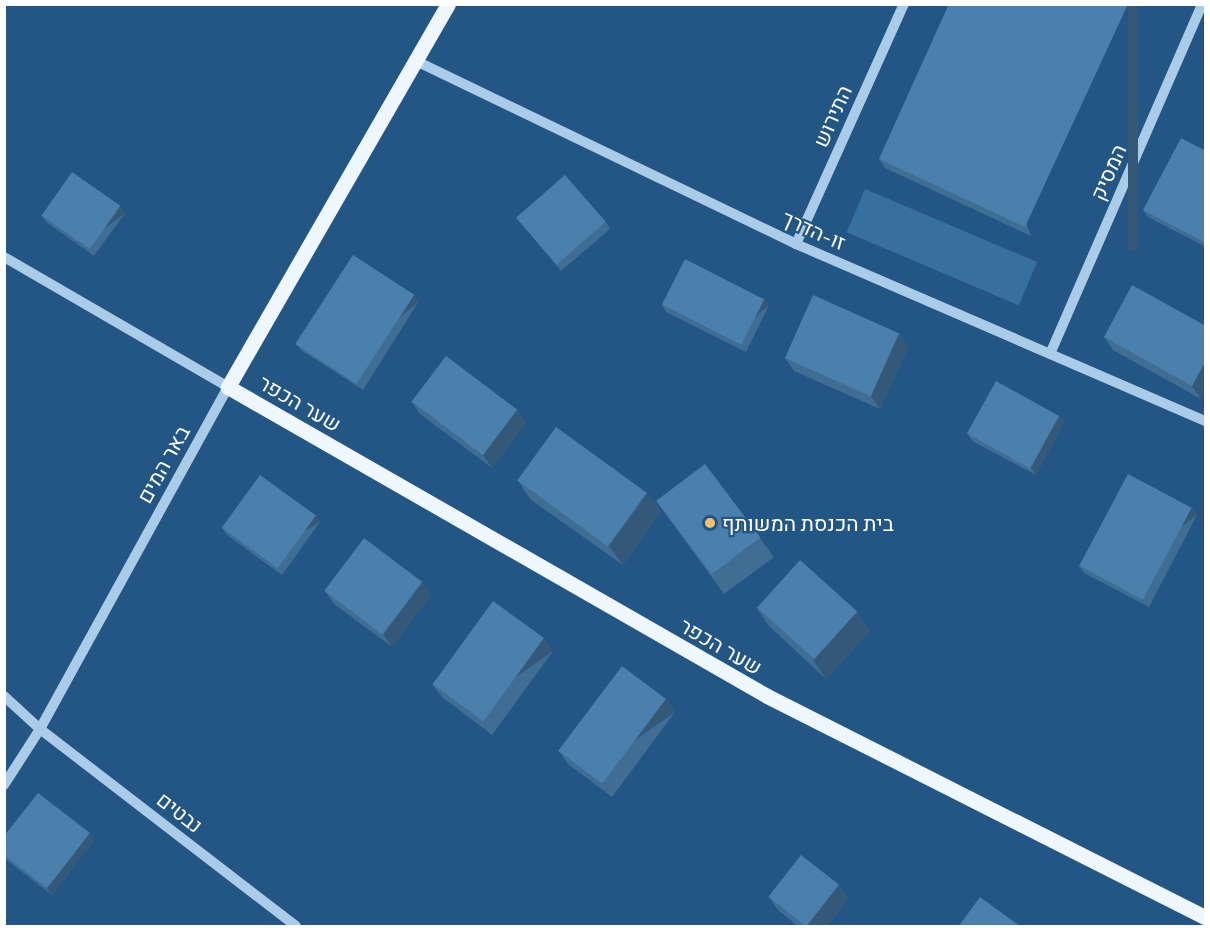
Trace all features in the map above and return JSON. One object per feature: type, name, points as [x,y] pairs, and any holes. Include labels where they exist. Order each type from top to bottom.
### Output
[{"type":"main road","points":[[228,387],[448,4]]},
{"type":"main road","name":"שער הכפר","points":[[228,387],[767,696],[1206,918]]},
{"type":"street","name":"התירוש","points":[[796,244],[904,4]]},
{"type":"street","name":"המסיק","points":[[1050,354],[1202,4]]},
{"type":"street","name":"זו-הדרך","points":[[414,60],[796,244],[1206,421]]},
{"type":"street","points":[[4,257],[228,387]]},
{"type":"street","name":"באר המים","points":[[4,785],[40,729],[228,387]]},
{"type":"street","name":"נבטים","points":[[4,696],[40,729],[296,927]]},
{"type":"shaded area","points":[[865,189],[1037,262],[1019,305],[847,232]]},
{"type":"building","points":[[949,4],[1128,4],[1025,227],[879,159]]},
{"type":"building","points":[[1181,138],[1206,151],[1206,243],[1143,210]]},
{"type":"building","points":[[72,172],[120,206],[90,249],[42,215]]},
{"type":"building","points":[[565,175],[606,222],[557,264],[516,218]]},
{"type":"building","points":[[353,255],[414,295],[356,384],[295,344]]},
{"type":"building","points":[[685,259],[764,299],[741,345],[662,304]]},
{"type":"building","points":[[1132,285],[1206,326],[1206,360],[1192,386],[1104,337]]},
{"type":"building","points":[[813,295],[899,333],[871,396],[785,358]]},
{"type":"building","points":[[446,356],[517,410],[483,455],[412,402]]},
{"type":"building","points":[[996,381],[1059,416],[1030,468],[967,433]]},
{"type":"building","points":[[556,427],[647,493],[608,546],[517,480]]},
{"type":"building","points":[[705,464],[760,537],[712,574],[656,501]]},
{"type":"building","points":[[1128,474],[1192,508],[1143,600],[1079,566]]},
{"type":"building","points":[[260,475],[316,516],[278,568],[222,528]]},
{"type":"building","points":[[364,538],[422,582],[383,635],[324,591]]},
{"type":"building","points":[[800,560],[857,612],[814,659],[757,608]]},
{"type":"building","points":[[493,601],[544,638],[483,721],[432,684]]},
{"type":"building","points":[[622,666],[666,699],[602,784],[558,751]]},
{"type":"building","points":[[38,793],[90,833],[47,888],[4,855],[4,836]]},
{"type":"building","points":[[801,855],[839,885],[806,926],[768,897]]},
{"type":"building","points":[[980,897],[1021,927],[958,927]]},
{"type":"place","name":"בית הכנסת המשותף","points":[[710,523]]}]
